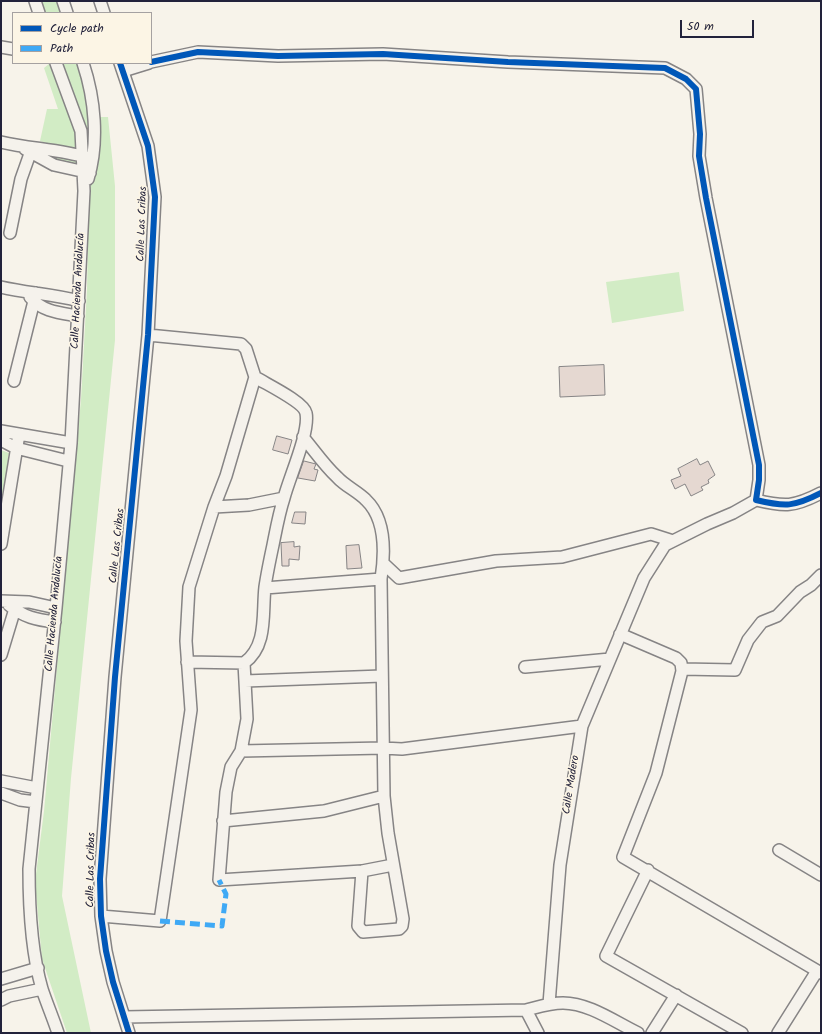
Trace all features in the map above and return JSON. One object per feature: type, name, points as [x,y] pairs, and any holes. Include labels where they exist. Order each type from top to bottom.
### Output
[{"type":"street","points":[[35,1],[39,12]]},
{"type":"street","points":[[63,1],[66,12]]},
{"type":"street","points":[[100,1],[104,12]]},
{"type":"street","points":[[1,46],[12,49]]},
{"type":"street","points":[[152,63],[198,52],[278,56],[383,54],[508,62],[665,68],[686,79],[696,89],[700,134],[699,156],[706,198],[759,465],[759,480],[756,500],[775,504],[794,505],[821,493]]},
{"type":"street","points":[[56,64],[78,121],[87,157]]},
{"type":"street","points":[[83,64],[92,100],[94,120],[87,157]]},
{"type":"street","points":[[122,67],[143,64]]},
{"type":"street","name":"Calle Las Cribas","points":[[122,67],[148,146],[155,197],[148,335],[115,677],[101,841],[101,916],[113,982],[129,1033]]},
{"type":"street","points":[[78,121],[94,120]]},
{"type":"street","points":[[1,142],[29,149],[57,150],[87,157]]},
{"type":"street","points":[[29,149],[54,166],[87,172]]},
{"type":"street","points":[[10,233],[29,149]]},
{"type":"street","points":[[54,166],[57,150]]},
{"type":"street","name":"Calle Hacienda Andalucía","points":[[58,1033],[42,988],[38,968],[29,898],[29,869],[55,622],[68,461],[71,443],[87,157]]},
{"type":"street","points":[[1,287],[32,296],[50,295],[79,301]]},
{"type":"street","points":[[46,309],[50,295]]},
{"type":"street","points":[[32,296],[46,309],[78,316]]},
{"type":"street","points":[[14,381],[32,296]]},
{"type":"street","points":[[101,916],[160,921],[191,710],[187,662],[187,611],[189,587],[214,507],[226,476],[255,377],[246,349],[241,344],[148,335]]},
{"type":"street","points":[[187,662],[244,663],[251,658],[258,644],[264,620],[265,588],[284,498],[303,437],[306,418],[304,408],[255,377]]},
{"type":"street","points":[[1,431],[71,443]]},
{"type":"street","points":[[1,544],[19,434]]},
{"type":"street","points":[[303,437],[336,477],[365,498],[373,507],[378,519],[381,533],[384,550],[381,579],[384,796],[388,833],[403,919],[402,926],[399,928],[363,932],[359,930],[358,926],[362,871]]},
{"type":"street","points":[[1,440],[16,448],[68,461]]},
{"type":"street","points":[[214,507],[249,506],[284,498]]},
{"type":"street","name":"Calle Madero","points":[[549,1004],[560,864],[582,726],[644,578],[665,545],[733,513],[756,500]]},
{"type":"street","points":[[383,563],[399,578],[496,561],[562,557],[651,534],[673,541]]},
{"type":"street","points":[[682,669],[735,670],[748,640],[762,622],[777,616],[800,592],[811,585],[821,575]]},
{"type":"street","points":[[265,588],[381,579]]},
{"type":"street","points":[[9,604],[29,602],[56,608]]},
{"type":"street","points":[[25,616],[29,602]]},
{"type":"street","points":[[9,604],[25,616],[39,621],[55,622]]},
{"type":"street","points":[[1,655],[9,604]]},
{"type":"street","points":[[620,634],[676,658],[681,663],[682,669],[656,773],[623,857],[648,870],[819,972],[778,1033]]},
{"type":"street","points":[[525,667],[610,659]]},
{"type":"street","points":[[244,663],[246,719],[241,751],[231,767],[223,821],[220,880],[362,871],[393,865]]},
{"type":"street","points":[[245,680],[382,676]]},
{"type":"street","points":[[241,751],[384,748],[402,750],[582,726]]},
{"type":"street","points":[[36,802],[20,800],[3,794],[5,781],[37,788]]},
{"type":"street","points":[[223,821],[324,811],[384,796]]},
{"type":"street","points":[[779,850],[821,875]]},
{"type":"street","points":[[648,870],[606,956],[742,1033]]},
{"type":"street","points":[[38,968],[3,979],[5,998],[42,988]]},
{"type":"street","points":[[652,1033],[676,995]]},
{"type":"street","points":[[124,1017],[526,1010],[549,1004],[564,1003],[577,1005],[638,1033]]},
{"type":"street","points":[[526,1010],[538,1033]]},
{"type":"green space","points":[[38,1],[60,1],[63,12],[42,12]]},
{"type":"green space","points":[[49,64],[79,64],[91,104],[90,153],[80,147],[80,168],[56,163],[58,147],[40,141],[47,109],[58,109],[44,68]]},
{"type":"green space","points":[[100,117],[108,117],[115,186],[115,340],[71,778],[62,896],[91,1033],[67,1033],[42,959],[35,882],[44,811],[81,399],[87,289],[89,190]]},
{"type":"green space","points":[[679,272],[684,311],[612,323],[606,282]]},
{"type":"green space","points":[[1,450],[9,453],[1,511]]},
{"type":"building","points":[[604,365],[605,395],[560,397],[559,367]]},
{"type":"building","points":[[277,436],[292,440],[288,454],[273,450]]},
{"type":"building","points":[[697,459],[700,465],[708,461],[715,475],[708,480],[709,483],[701,487],[703,490],[691,496],[685,484],[675,489],[671,480],[681,476],[678,469]]},
{"type":"building","points":[[304,461],[316,464],[314,469],[318,470],[315,481],[298,478]]},
{"type":"building","points":[[295,512],[306,512],[305,524],[292,523]]},
{"type":"building","points":[[294,542],[294,547],[300,546],[299,560],[289,559],[289,566],[282,566],[281,543]]},
{"type":"building","points":[[359,545],[362,568],[347,569],[346,546]]},
{"type":"marked path","points":[[160,921],[222,926],[226,894],[219,880]]},
{"type":"cycle path","points":[[152,62],[198,52],[278,56],[383,54],[508,62],[665,68],[686,79],[696,89],[700,134],[699,156],[706,198],[759,465],[759,480],[756,500],[782,505],[804,501],[821,493]]},
{"type":"cycle path","points":[[120,64],[148,146],[155,197],[148,335],[115,677],[100,879],[101,916],[106,951],[113,982],[129,1033]]}]
